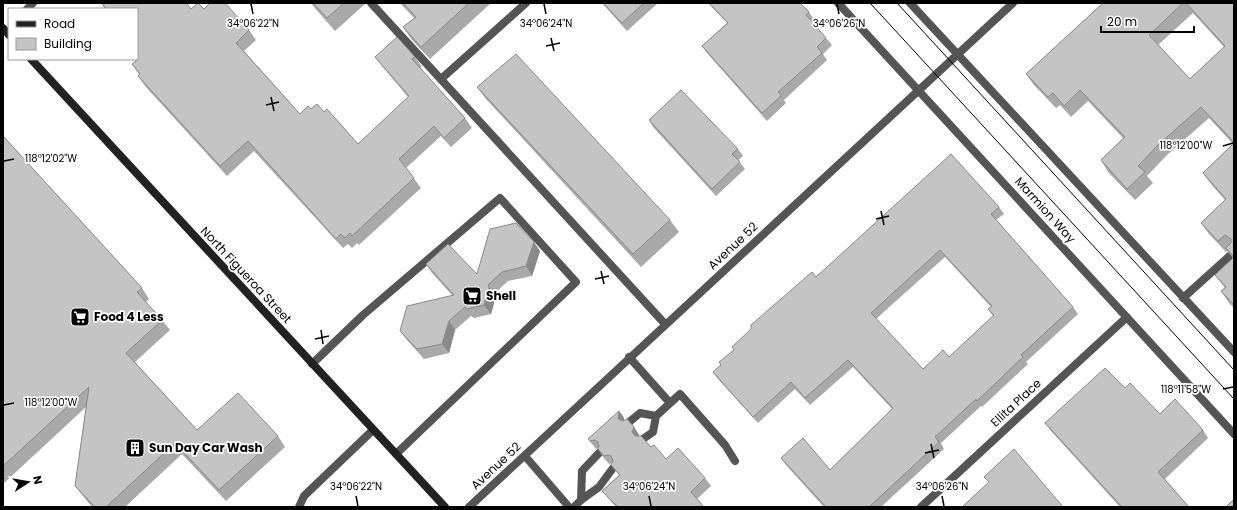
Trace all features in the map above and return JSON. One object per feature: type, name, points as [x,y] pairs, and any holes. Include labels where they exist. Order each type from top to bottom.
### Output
[{"type":"main road","name":"North Figueroa Street","points":[[32,60],[445,507]]},
{"type":"street","points":[[371,3],[665,324]]},
{"type":"street","points":[[441,79],[526,3]]},
{"type":"street","name":"Marmion Way","points":[[838,3],[1234,434]]},
{"type":"street","points":[[910,3],[1234,352]]},
{"type":"street","name":"Avenue 52","points":[[469,507],[1013,3]]},
{"type":"street","points":[[312,364],[363,315],[500,198],[576,282],[396,454]]},
{"type":"street","points":[[1183,298],[1234,252]]},
{"type":"street","name":"Ellita Place","points":[[921,507],[1127,317]]},
{"type":"street","points":[[630,357],[670,403]]},
{"type":"street","points":[[643,440],[653,432],[656,416],[680,394],[725,445],[735,461]]},
{"type":"street","points":[[628,422],[640,413],[656,416]]},
{"type":"street","points":[[298,507],[304,496],[373,430]]},
{"type":"street","points":[[581,500],[582,471],[599,453]]},
{"type":"street","points":[[525,456],[569,507]]},
{"type":"street","points":[[574,507],[599,487],[613,468]]},
{"type":"building","points":[[101,3],[186,3],[191,9],[198,3],[204,9],[210,3],[225,3],[249,30],[236,43],[300,114],[308,106],[311,109],[317,104],[324,112],[327,109],[358,144],[409,96],[375,57],[397,37],[415,57],[412,59],[465,118],[444,138],[434,126],[399,159],[414,178],[352,236],[350,233],[345,238],[341,234],[336,239],[248,141],[220,166],[138,76],[140,74],[132,64],[138,60],[138,8],[106,8]]},
{"type":"building","points":[[313,3],[344,3],[327,18]]},
{"type":"building","points":[[403,3],[469,3],[421,47],[403,27],[416,17]]},
{"type":"building","points":[[603,3],[644,3],[622,23]]},
{"type":"building","points":[[709,3],[800,3],[809,12],[806,15],[826,38],[817,47],[822,53],[778,92],[781,96],[762,113],[702,46],[728,23]]},
{"type":"building","points":[[1103,3],[1183,3],[1149,35],[1190,79],[1225,46],[1186,3],[1234,3],[1234,142],[1201,107],[1159,144],[1138,166],[1145,172],[1127,189],[1101,160],[1125,137],[1080,90],[1064,106],[1053,93],[1048,97],[1026,74]]},
{"type":"building","points":[[516,54],[670,220],[633,254],[477,87]]},
{"type":"building","points":[[681,90],[738,149],[732,154],[740,162],[712,189],[649,120]]},
{"type":"building","name":"Food 4 Less","points":[[3,136],[142,288],[137,292],[162,320],[126,353],[197,430],[238,393],[278,436],[219,490],[175,443],[106,507],[95,507],[75,486],[89,387],[3,466]]},
{"type":"building","points":[[1234,143],[1234,257],[1226,248],[1231,243],[1231,239],[1225,235],[1218,241],[1201,223],[1226,199],[1203,173]]},
{"type":"building","points":[[951,154],[999,207],[991,214],[1073,307],[1021,355],[1023,357],[977,401],[976,399],[935,437],[939,442],[869,507],[826,507],[781,458],[803,438],[830,470],[893,408],[848,360],[805,398],[791,382],[753,417],[713,372],[721,365],[719,362],[734,350],[732,347],[751,329],[751,325],[812,272],[816,277]],"holes":[[[940,250],[992,306],[988,309],[994,315],[949,357],[943,350],[923,369],[871,313]]]},
{"type":"building","name":"Shell","points":[[516,223],[534,242],[526,266],[502,272],[488,285],[489,287],[484,305],[467,309],[465,307],[449,321],[442,344],[417,349],[400,331],[407,306],[454,295],[426,264],[448,244],[477,274],[490,229]]},
{"type":"building","points":[[1234,257],[1234,305],[1221,291],[1226,287],[1215,275]]},
{"type":"building","points":[[1105,368],[1125,388],[1130,383],[1160,414],[1175,399],[1203,430],[1158,472],[1189,507],[1122,507],[1045,423]]},
{"type":"building","points":[[619,411],[618,419],[623,421],[627,419],[634,427],[632,432],[635,436],[641,436],[651,447],[654,445],[666,459],[678,448],[705,478],[691,492],[704,507],[616,507],[617,506],[602,491],[620,475],[611,465],[613,461],[611,456],[604,456],[598,449],[598,442],[595,440],[590,441],[588,439]]},
{"type":"building","points":[[1014,449],[1063,507],[962,507],[989,482],[984,477]]},
{"type":"building","points":[[1234,499],[1234,507],[1226,507]]},
{"type":"tram line","points":[[870,3],[1234,399]]},
{"type":"tram line","points":[[897,3],[1234,370]]},
{"type":"place","name":"Shell","points":[[472,296]]},
{"type":"place","name":"Food 4 Less","points":[[80,317]]},
{"type":"place","name":"Sun Day Car Wash","points":[[135,448]]}]
